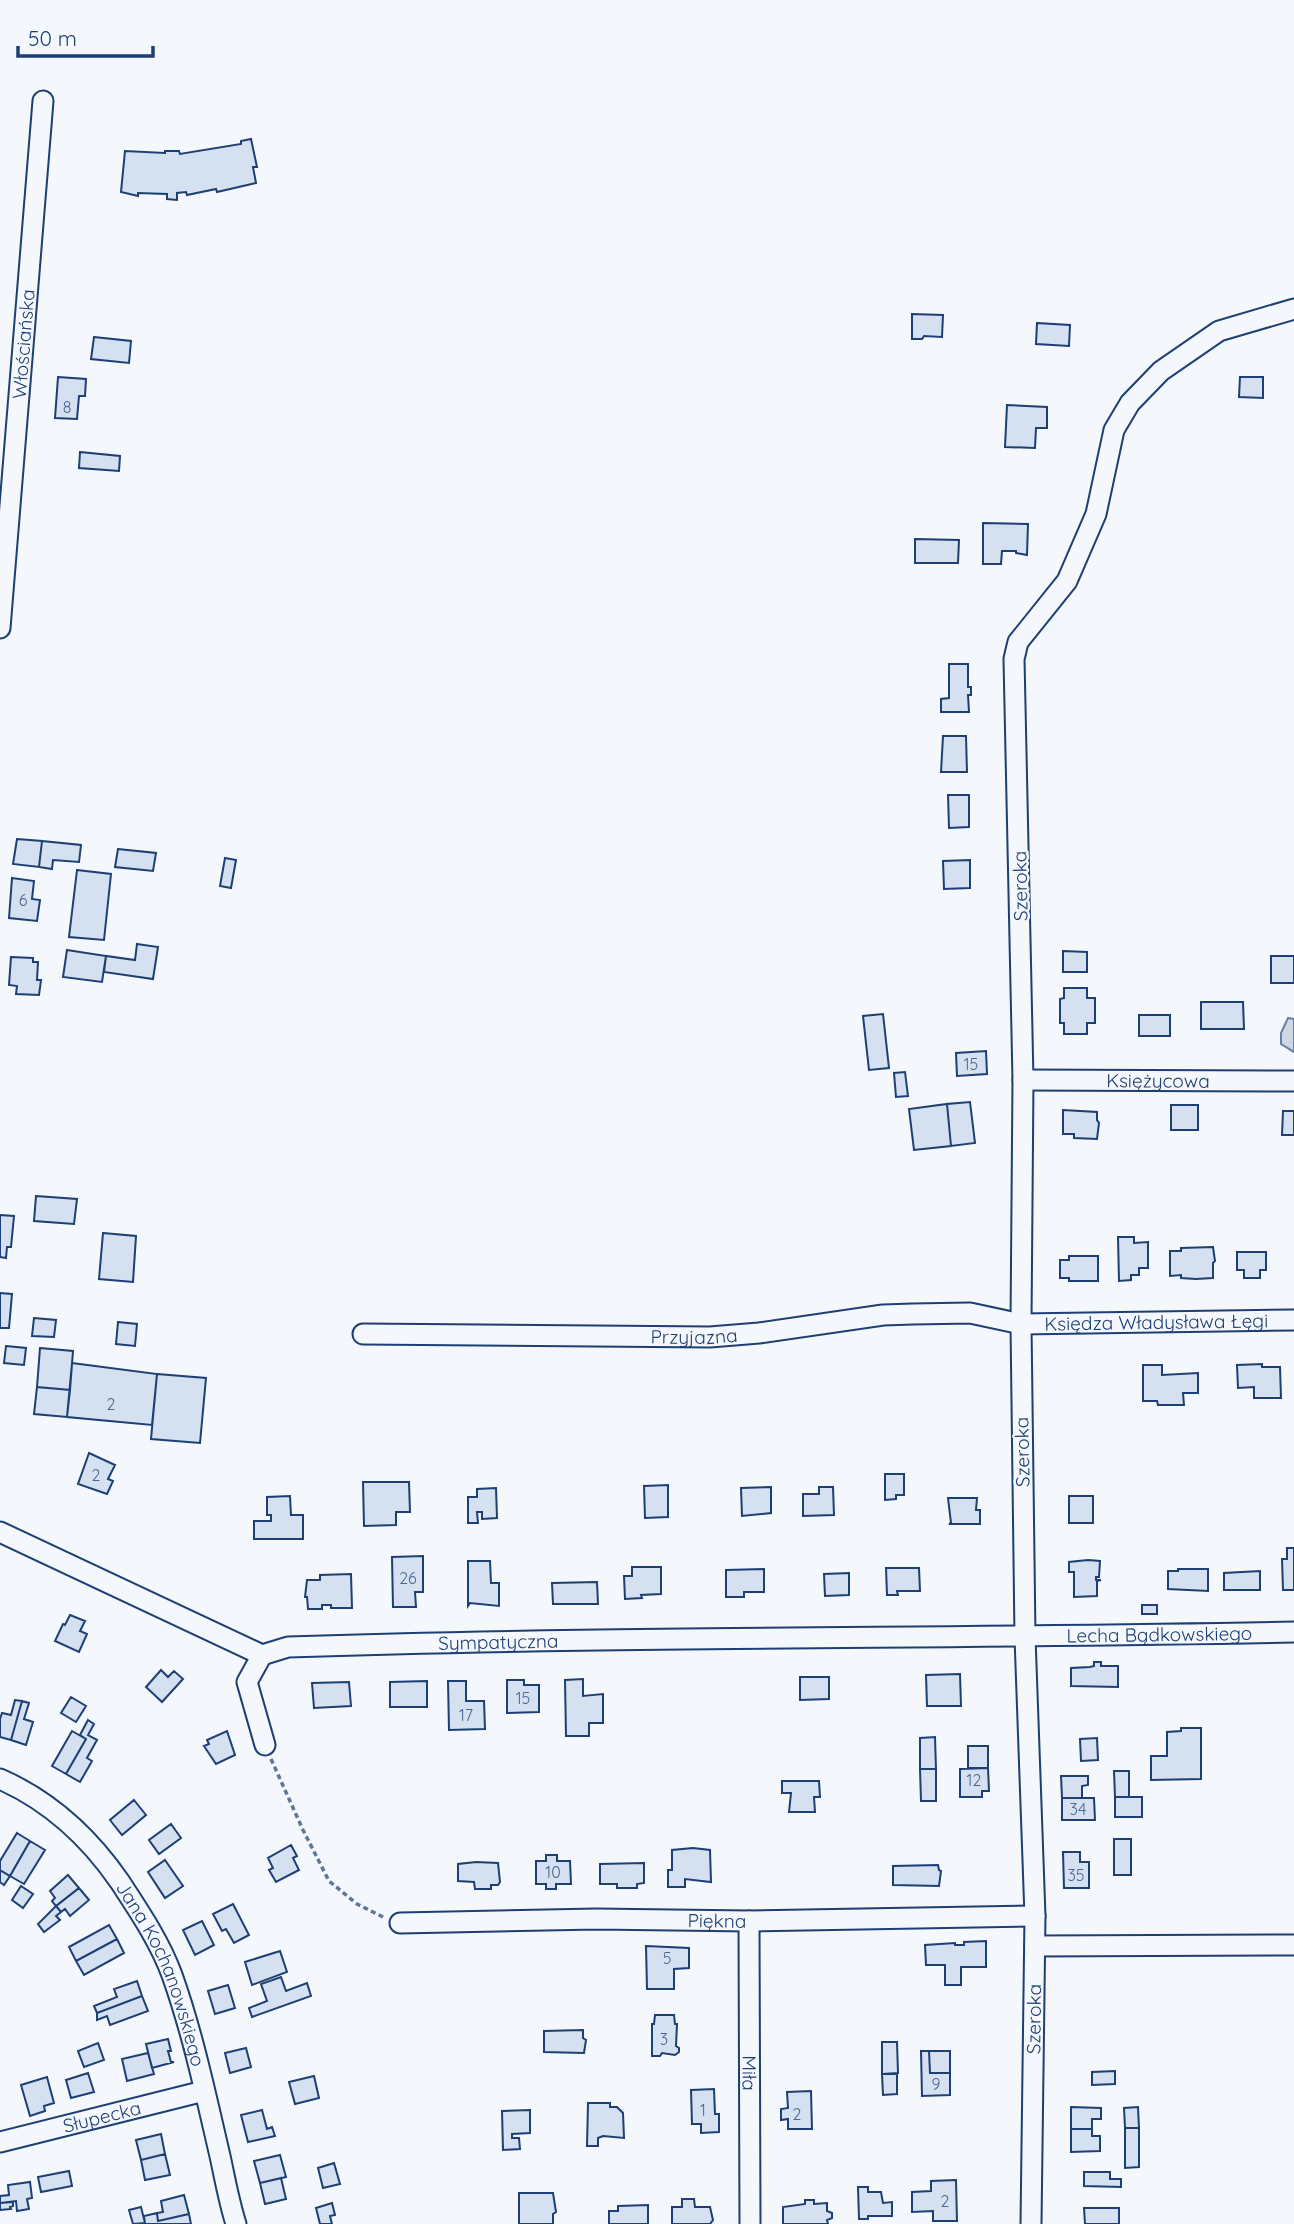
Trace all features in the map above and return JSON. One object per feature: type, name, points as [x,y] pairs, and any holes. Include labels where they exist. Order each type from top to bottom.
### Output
[{"type":"street","name":"Włościańska","points":[[0,628],[43,101]]},
{"type":"street","name":"Szeroka","points":[[1031,2224],[1035,1916],[1025,1637],[1021,1324],[1023,1080],[1014,659],[1018,642],[1067,581],[1096,513],[1114,430],[1130,403],[1161,372],[1219,331],[1294,309]]},
{"type":"street","name":"Księżycowa","points":[[1023,1080],[1294,1081]]},
{"type":"street","name":"Przyjazna","points":[[363,1334],[710,1337],[759,1333],[883,1315],[970,1313],[1021,1324]]},
{"type":"street","name":"Księdza Władysława Łęgi","points":[[1021,1324],[1294,1320]]},
{"type":"street","points":[[0,1532],[262,1656],[247,1682],[265,1745]]},
{"type":"street","name":"Lecha Bądkowskiego","points":[[1025,1637],[1294,1632]]},
{"type":"street","name":"Sympatyczna","points":[[262,1656],[288,1647],[493,1640],[1025,1637]]},
{"type":"street","name":"Jana Kochanowskiego","points":[[0,1779],[20,1787],[52,1808],[80,1833],[104,1860],[155,1938],[172,1973],[236,2224]]},
{"type":"street","name":"Piękna","points":[[400,1923],[1035,1916]]},
{"type":"street","name":"Miła","points":[[749,1921],[750,2224]]},
{"type":"street","points":[[1035,1946],[1294,1945]]},
{"type":"street","name":"Słupecka","points":[[0,2143],[204,2091]]},
{"type":"path","points":[[265,1745],[329,1881],[357,1904],[400,1923]]},
{"type":"shaded area","points":[[1288,1018],[1294,1019],[1294,1052],[1281,1044],[1281,1033]]},
{"type":"building","points":[[251,139],[257,167],[253,167],[256,183],[217,192],[216,189],[187,195],[186,192],[177,193],[177,200],[167,199],[167,194],[138,193],[138,196],[121,192],[125,151],[179,151],[180,154],[241,144],[241,141]]},
{"type":"building","points":[[912,314],[943,315],[942,337],[924,336],[922,339],[912,339]]},
{"type":"building","points":[[1037,323],[1070,325],[1069,346],[1036,344]]},
{"type":"building","points":[[94,337],[131,341],[129,363],[91,359]]},
{"type":"building","points":[[58,377],[86,379],[85,396],[79,396],[77,419],[55,418]]},
{"type":"building","points":[[1240,377],[1263,377],[1263,398],[1239,397]]},
{"type":"building","points":[[1007,405],[1047,407],[1047,428],[1036,428],[1035,448],[1005,447]]},
{"type":"building","points":[[80,452],[120,456],[119,471],[79,468]]},
{"type":"building","points":[[983,523],[1028,524],[1027,555],[1016,551],[1002,551],[1001,564],[983,564]]},
{"type":"building","points":[[915,539],[959,540],[958,563],[915,563]]},
{"type":"building","points":[[949,664],[968,664],[968,687],[971,687],[971,695],[968,695],[969,712],[941,712],[941,699],[949,698]]},
{"type":"building","points":[[943,736],[966,736],[967,772],[941,772]]},
{"type":"building","points":[[948,795],[969,795],[969,827],[949,828]]},
{"type":"building","points":[[17,839],[42,841],[39,867],[13,864]]},
{"type":"building","points":[[42,841],[81,845],[79,862],[53,860],[52,869],[39,867]]},
{"type":"building","points":[[118,849],[156,853],[153,871],[115,867]]},
{"type":"building","points":[[225,858],[236,860],[231,888],[220,886]]},
{"type":"building","points":[[970,860],[970,888],[944,889],[943,861]]},
{"type":"building","points":[[77,870],[111,874],[104,940],[69,937]]},
{"type":"building","points":[[12,878],[34,881],[32,899],[40,900],[37,921],[9,918]]},
{"type":"building","points":[[137,944],[158,947],[153,979],[104,972],[106,956],[135,960]]},
{"type":"building","points":[[67,950],[106,956],[102,982],[63,977]]},
{"type":"building","points":[[1063,951],[1087,952],[1087,972],[1063,972]]},
{"type":"building","points":[[1271,956],[1294,956],[1294,983],[1271,983]]},
{"type":"building","points":[[11,957],[33,958],[33,962],[38,962],[37,980],[41,980],[39,995],[16,994],[17,986],[9,985]]},
{"type":"building","points":[[1064,988],[1087,988],[1087,998],[1095,998],[1095,1023],[1087,1023],[1087,1034],[1064,1034],[1064,1023],[1060,1023],[1060,999],[1064,998]]},
{"type":"building","points":[[1201,1002],[1243,1002],[1244,1029],[1201,1029]]},
{"type":"building","points":[[883,1014],[889,1068],[869,1070],[863,1016]]},
{"type":"building","points":[[1139,1015],[1170,1015],[1170,1036],[1139,1036]]},
{"type":"building","points":[[986,1051],[987,1074],[957,1076],[956,1053]]},
{"type":"building","points":[[905,1072],[908,1096],[896,1097],[894,1073]]},
{"type":"building","points":[[970,1102],[975,1143],[951,1146],[947,1104]]},
{"type":"building","points":[[947,1104],[951,1146],[914,1150],[909,1109]]},
{"type":"building","points":[[1171,1105],[1198,1105],[1198,1130],[1171,1130]]},
{"type":"building","points":[[1063,1110],[1097,1112],[1097,1139],[1074,1138],[1074,1134],[1063,1134]]},
{"type":"building","points":[[1283,1111],[1294,1111],[1294,1135],[1282,1135]]},
{"type":"building","points":[[36,1196],[77,1199],[74,1224],[34,1221]]},
{"type":"building","points":[[0,1215],[14,1216],[11,1247],[7,1247],[6,1258],[0,1257]]},
{"type":"building","points":[[103,1233],[136,1236],[133,1282],[99,1279]]},
{"type":"building","points":[[1118,1237],[1134,1237],[1134,1243],[1148,1242],[1148,1268],[1139,1268],[1139,1275],[1131,1275],[1131,1280],[1119,1281]]},
{"type":"building","points":[[1213,1247],[1213,1278],[1170,1276],[1170,1251]]},
{"type":"building","points":[[1237,1252],[1266,1252],[1266,1270],[1260,1270],[1260,1278],[1244,1278],[1244,1270],[1237,1270]]},
{"type":"building","points":[[1069,1256],[1098,1256],[1098,1281],[1069,1281],[1069,1278],[1060,1278],[1060,1260],[1069,1260]]},
{"type":"building","points":[[0,1293],[12,1294],[9,1328],[0,1328]]},
{"type":"building","points":[[34,1318],[56,1320],[54,1337],[32,1336]]},
{"type":"building","points":[[118,1322],[137,1324],[135,1346],[116,1344]]},
{"type":"building","points":[[6,1346],[26,1348],[24,1365],[4,1363]]},
{"type":"building","points":[[40,1348],[73,1351],[70,1390],[37,1387]]},
{"type":"building","points":[[72,1363],[157,1374],[152,1425],[67,1417]]},
{"type":"building","points":[[1262,1364],[1262,1367],[1280,1367],[1281,1398],[1254,1398],[1254,1387],[1238,1388],[1237,1365]]},
{"type":"building","points":[[1143,1365],[1162,1365],[1162,1375],[1198,1373],[1198,1393],[1183,1393],[1184,1405],[1158,1405],[1157,1401],[1143,1401]]},
{"type":"building","points":[[157,1374],[206,1378],[200,1443],[151,1439]]},
{"type":"building","points":[[37,1387],[70,1390],[67,1417],[34,1414]]},
{"type":"building","points":[[89,1453],[115,1465],[108,1479],[113,1481],[107,1494],[78,1484]]},
{"type":"building","points":[[885,1474],[904,1474],[904,1495],[885,1500]]},
{"type":"building","points":[[363,1482],[409,1482],[410,1512],[396,1512],[396,1525],[364,1526]]},
{"type":"building","points":[[668,1485],[668,1517],[645,1518],[644,1486]]},
{"type":"building","points":[[771,1487],[771,1513],[742,1516],[741,1488]]},
{"type":"building","points":[[819,1487],[833,1487],[834,1515],[803,1516],[803,1494],[819,1494]]},
{"type":"building","points":[[496,1488],[497,1518],[482,1519],[482,1512],[477,1512],[478,1523],[468,1523],[468,1497],[477,1497],[477,1489]]},
{"type":"building","points":[[290,1496],[291,1515],[303,1515],[303,1539],[254,1539],[254,1521],[271,1521],[271,1515],[267,1515],[267,1497]]},
{"type":"building","points":[[1069,1496],[1093,1496],[1093,1523],[1069,1523]]},
{"type":"building","points":[[948,1498],[977,1498],[976,1510],[980,1510],[980,1524],[949,1524]]},
{"type":"building","points":[[1287,1548],[1294,1548],[1294,1590],[1283,1590],[1282,1559],[1287,1559]]},
{"type":"building","points":[[423,1556],[423,1592],[415,1592],[416,1607],[393,1607],[392,1557]]},
{"type":"building","points":[[468,1561],[490,1561],[491,1583],[499,1583],[499,1606],[470,1603],[468,1606]]},
{"type":"building","points":[[1100,1561],[1099,1577],[1096,1577],[1096,1580],[1101,1580],[1097,1581],[1097,1596],[1074,1597],[1074,1572],[1069,1572],[1069,1562]]},
{"type":"building","points":[[632,1567],[661,1567],[661,1594],[625,1599],[624,1576],[632,1576]]},
{"type":"building","points":[[886,1568],[919,1568],[920,1591],[897,1591],[898,1595],[887,1595]]},
{"type":"building","points":[[764,1569],[764,1592],[744,1592],[744,1597],[726,1597],[726,1570]]},
{"type":"building","points":[[1208,1569],[1208,1591],[1168,1589],[1168,1571]]},
{"type":"building","points":[[1260,1571],[1260,1590],[1224,1590],[1224,1573]]},
{"type":"building","points":[[849,1573],[849,1595],[825,1596],[824,1574]]},
{"type":"building","points":[[351,1574],[352,1608],[322,1605],[322,1609],[308,1609],[305,1597],[307,1580],[320,1580],[320,1575]]},
{"type":"building","points":[[597,1582],[598,1604],[553,1604],[552,1583]]},
{"type":"building","points":[[1142,1605],[1157,1605],[1157,1614],[1142,1614]]},
{"type":"building","points":[[70,1615],[85,1621],[80,1631],[87,1634],[79,1652],[55,1641]]},
{"type":"building","points":[[1094,1662],[1101,1662],[1101,1666],[1118,1666],[1118,1687],[1071,1686],[1071,1668],[1094,1666]]},
{"type":"building","points":[[161,1670],[168,1677],[174,1671],[183,1679],[162,1702],[146,1687]]},
{"type":"building","points":[[960,1674],[961,1706],[927,1706],[926,1675]]},
{"type":"building","points":[[800,1677],[829,1677],[829,1699],[800,1700]]},
{"type":"building","points":[[583,1679],[583,1696],[603,1694],[603,1723],[589,1723],[589,1736],[566,1736],[565,1680]]},
{"type":"building","points":[[507,1680],[524,1680],[524,1685],[539,1685],[539,1712],[507,1713]]},
{"type":"building","points":[[427,1681],[427,1707],[390,1707],[390,1682]]},
{"type":"building","points":[[448,1681],[466,1681],[466,1701],[484,1701],[485,1729],[449,1730]]},
{"type":"building","points":[[349,1682],[351,1706],[314,1708],[312,1683]]},
{"type":"building","points":[[71,1697],[86,1706],[76,1722],[61,1713]]},
{"type":"building","points":[[15,1700],[22,1701],[11,1740],[0,1737],[0,1719],[2,1713],[11,1715]]},
{"type":"building","points":[[22,1701],[29,1703],[24,1719],[33,1722],[26,1745],[11,1740]]},
{"type":"building","points":[[88,1720],[94,1724],[88,1735],[97,1740],[87,1758],[92,1761],[80,1782],[66,1774],[86,1739],[80,1735]]},
{"type":"building","points":[[1181,1728],[1201,1728],[1201,1779],[1151,1780],[1151,1756],[1167,1756],[1167,1732],[1181,1731]]},
{"type":"building","points":[[72,1731],[86,1739],[66,1774],[52,1766]]},
{"type":"building","points":[[227,1731],[235,1755],[216,1764],[204,1746],[209,1744],[207,1740]]},
{"type":"building","points":[[935,1737],[936,1769],[920,1769],[920,1738]]},
{"type":"building","points":[[1097,1738],[1098,1760],[1081,1761],[1080,1739]]},
{"type":"building","points":[[968,1746],[988,1746],[988,1768],[968,1768]]},
{"type":"building","points":[[988,1768],[989,1791],[982,1791],[982,1797],[960,1797],[960,1769]]},
{"type":"building","points":[[920,1769],[936,1769],[936,1801],[921,1801]]},
{"type":"building","points":[[1114,1771],[1129,1771],[1129,1797],[1115,1797]]},
{"type":"building","points":[[1061,1776],[1088,1776],[1088,1785],[1082,1786],[1082,1798],[1062,1798]]},
{"type":"building","points":[[782,1781],[819,1781],[820,1797],[814,1797],[815,1812],[789,1812],[791,1793],[782,1793]]},
{"type":"building","points":[[1115,1797],[1142,1797],[1142,1817],[1115,1817]]},
{"type":"building","points":[[1062,1798],[1094,1798],[1095,1820],[1062,1820]]},
{"type":"building","points":[[134,1800],[146,1815],[122,1835],[110,1820]]},
{"type":"building","points":[[171,1824],[181,1838],[159,1854],[149,1840]]},
{"type":"building","points":[[17,1833],[30,1841],[10,1876],[0,1870],[0,1861]]},
{"type":"building","points":[[1114,1839],[1131,1839],[1131,1875],[1114,1875]]},
{"type":"building","points":[[30,1841],[45,1850],[24,1884],[10,1876]]},
{"type":"building","points":[[291,1845],[297,1856],[293,1858],[299,1870],[276,1882],[269,1870],[273,1868],[268,1858]]},
{"type":"building","points":[[672,1850],[710,1850],[711,1882],[685,1879],[685,1887],[668,1887],[668,1870],[672,1870]]},
{"type":"building","points":[[1063,1852],[1080,1852],[1080,1862],[1089,1862],[1089,1888],[1064,1888]]},
{"type":"building","points":[[546,1855],[557,1855],[557,1861],[570,1861],[571,1884],[556,1884],[556,1889],[546,1889],[546,1884],[536,1884],[536,1861],[546,1861]]},
{"type":"building","points":[[165,1860],[183,1886],[165,1898],[148,1872]]},
{"type":"building","points":[[498,1863],[498,1885],[491,1885],[491,1889],[475,1889],[474,1882],[458,1881],[458,1864]]},
{"type":"building","points":[[644,1863],[644,1883],[637,1884],[637,1888],[617,1888],[617,1884],[600,1884],[600,1864]]},
{"type":"building","points":[[938,1865],[941,1871],[939,1886],[893,1885],[893,1866]]},
{"type":"building","points":[[0,1870],[10,1876],[4,1885],[0,1882]]},
{"type":"building","points":[[68,1875],[79,1888],[56,1906],[50,1891]]},
{"type":"building","points":[[21,1886],[33,1894],[23,1908],[12,1900]]},
{"type":"building","points":[[79,1888],[89,1900],[70,1916],[65,1909],[61,1912],[56,1906]]},
{"type":"building","points":[[233,1904],[249,1935],[234,1943],[226,1929],[222,1931],[213,1914]]},
{"type":"building","points":[[56,1906],[61,1912],[56,1916],[60,1920],[44,1932],[38,1924]]},
{"type":"building","points":[[202,1921],[214,1945],[195,1955],[183,1930]]},
{"type":"building","points":[[109,1925],[117,1939],[76,1961],[69,1947]]},
{"type":"building","points":[[117,1939],[124,1953],[84,1975],[76,1961]]},
{"type":"building","points":[[986,1941],[986,1967],[961,1967],[961,1985],[945,1985],[945,1965],[926,1965],[925,1945],[964,1945],[964,1942]]},
{"type":"building","points":[[646,1946],[689,1948],[689,1968],[674,1969],[674,1989],[647,1989]]},
{"type":"building","points":[[280,1951],[287,1972],[252,1985],[245,1962]]},
{"type":"building","points":[[281,1977],[286,1991],[307,1983],[311,1996],[252,2017],[249,2008],[267,2001],[261,1984]]},
{"type":"building","points":[[137,1981],[142,1996],[97,2013],[94,2006],[117,1997],[114,1989]]},
{"type":"building","points":[[228,1985],[235,2008],[215,2014],[208,1991]]},
{"type":"building","points":[[142,1996],[148,2011],[110,2025],[107,2016],[97,2020],[97,2013]]},
{"type":"building","points":[[655,2015],[674,2015],[677,2024],[676,2046],[679,2048],[675,2055],[662,2053],[660,2056],[652,2056],[652,2024]]},
{"type":"building","points":[[583,2030],[583,2038],[586,2040],[584,2053],[544,2052],[544,2031]]},
{"type":"building","points":[[168,2039],[171,2051],[168,2051],[171,2062],[174,2062],[152,2068],[146,2044]]},
{"type":"building","points":[[882,2042],[897,2042],[898,2073],[882,2074]]},
{"type":"building","points":[[98,2043],[104,2060],[84,2067],[78,2051]]},
{"type":"building","points":[[246,2048],[251,2067],[230,2073],[225,2053]]},
{"type":"building","points":[[921,2051],[929,2051],[930,2073],[950,2073],[950,2095],[922,2096]]},
{"type":"building","points":[[929,2051],[950,2051],[950,2073],[930,2073]]},
{"type":"building","points":[[148,2053],[154,2074],[127,2081],[122,2059]]},
{"type":"building","points":[[1115,2071],[1115,2084],[1092,2085],[1092,2072]]},
{"type":"building","points":[[88,2073],[94,2092],[71,2098],[66,2080]]},
{"type":"building","points":[[882,2074],[897,2074],[897,2094],[883,2095]]},
{"type":"building","points":[[314,2076],[319,2098],[295,2104],[289,2082]]},
{"type":"building","points":[[47,2077],[54,2103],[44,2106],[45,2111],[30,2116],[21,2085]]},
{"type":"building","points":[[714,2089],[719,2132],[701,2133],[701,2124],[692,2124],[691,2090]]},
{"type":"building","points":[[811,2091],[812,2129],[788,2129],[788,2119],[781,2120],[781,2109],[788,2108],[787,2092]]},
{"type":"building","points":[[588,2103],[610,2103],[610,2107],[617,2107],[623,2113],[624,2138],[603,2136],[598,2138],[598,2146],[587,2146]]},
{"type":"building","points":[[1071,2107],[1101,2108],[1101,2119],[1092,2119],[1092,2129],[1071,2129]]},
{"type":"building","points":[[1138,2107],[1139,2128],[1125,2128],[1124,2108]]},
{"type":"building","points":[[262,2110],[267,2129],[272,2127],[275,2136],[248,2142],[241,2115]]},
{"type":"building","points":[[530,2110],[530,2133],[512,2134],[512,2138],[519,2138],[520,2149],[503,2150],[502,2111]]},
{"type":"building","points":[[1125,2128],[1139,2128],[1139,2167],[1125,2168]]},
{"type":"building","points":[[1071,2129],[1092,2129],[1092,2136],[1100,2136],[1100,2151],[1071,2152]]},
{"type":"building","points":[[161,2134],[165,2154],[141,2160],[136,2140]]},
{"type":"building","points":[[165,2154],[170,2175],[145,2180],[141,2160]]},
{"type":"building","points":[[280,2155],[286,2177],[260,2183],[254,2161]]},
{"type":"building","points":[[334,2163],[340,2184],[323,2188],[318,2168]]},
{"type":"building","points":[[69,2171],[72,2186],[41,2192],[38,2177]]},
{"type":"building","points":[[1084,2172],[1110,2172],[1110,2179],[1121,2179],[1121,2187],[1084,2186]]},
{"type":"building","points":[[281,2178],[286,2199],[265,2204],[260,2183]]},
{"type":"building","points":[[956,2180],[957,2221],[933,2221],[933,2211],[912,2212],[912,2192],[931,2191],[931,2181]]},
{"type":"building","points":[[30,2182],[32,2198],[27,2199],[29,2209],[17,2211],[16,2201],[0,2203],[0,2196],[9,2195],[8,2185]]},
{"type":"building","points":[[858,2187],[868,2187],[868,2192],[881,2192],[883,2203],[892,2202],[892,2216],[868,2216],[868,2219],[859,2219]]},
{"type":"building","points":[[519,2193],[553,2193],[556,2212],[553,2214],[553,2224],[519,2224]]},
{"type":"building","points":[[184,2195],[189,2214],[158,2221],[157,2213],[163,2212],[161,2201]]},
{"type":"building","points":[[682,2199],[694,2199],[695,2207],[710,2207],[713,2220],[710,2224],[672,2224],[672,2207],[682,2207]]},
{"type":"building","points":[[805,2200],[814,2200],[814,2204],[827,2203],[827,2211],[832,2213],[832,2218],[827,2220],[828,2224],[783,2224],[783,2207],[805,2204]]},
{"type":"building","points":[[13,2202],[11,2209],[0,2210],[0,2203]]},
{"type":"building","points":[[332,2203],[335,2215],[330,2216],[332,2224],[320,2224],[316,2208]]},
{"type":"building","points":[[648,2205],[648,2224],[609,2224],[609,2211],[618,2211],[618,2206]]},
{"type":"building","points":[[141,2207],[145,2223],[133,2224],[129,2210]]},
{"type":"building","points":[[1084,2208],[1119,2208],[1119,2224],[1085,2224]]},
{"type":"building","points":[[157,2213],[158,2221],[189,2214],[191,2224],[145,2224],[144,2216]]}]
